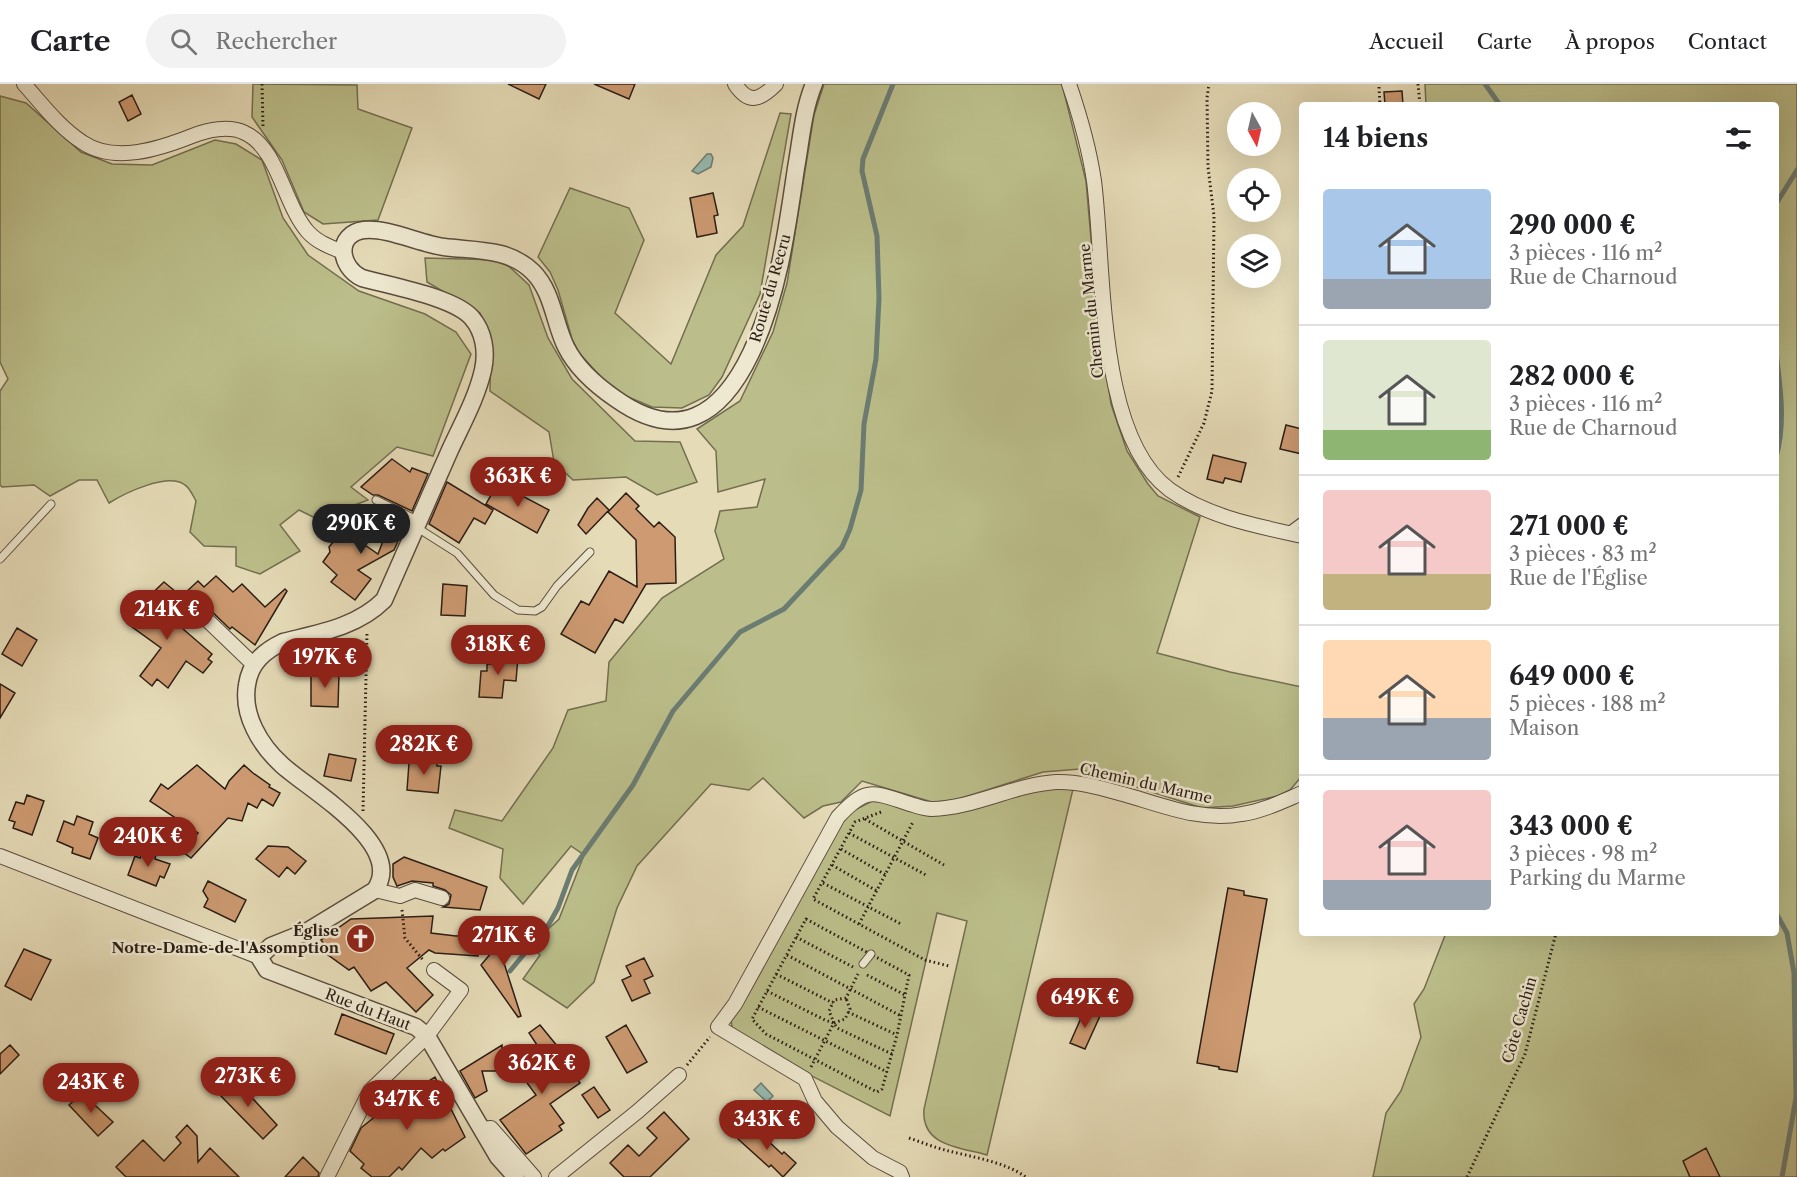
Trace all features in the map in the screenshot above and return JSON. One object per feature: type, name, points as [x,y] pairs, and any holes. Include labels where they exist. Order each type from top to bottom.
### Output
[{"type":"street","points":[[0,856],[259,957],[271,946],[306,932],[375,890],[380,883],[380,865],[375,850],[363,832],[342,811],[282,765],[259,735],[246,706],[248,680],[253,664],[262,654],[283,642],[336,628],[367,615],[384,600],[479,382],[484,368],[485,352],[483,337],[473,319],[463,310],[451,303],[362,278],[352,273],[345,262],[343,252],[320,242],[308,232],[293,210],[264,148],[245,133],[214,130],[144,151],[110,152],[94,149],[82,143],[55,119],[24,84]]},
{"type":"street","points":[[735,84],[745,97],[751,98],[763,96],[776,84]]},
{"type":"street","name":"Route du Recru","points":[[343,252],[351,236],[360,231],[377,230],[420,243],[492,251],[520,262],[534,273],[542,284],[566,347],[575,361],[604,392],[641,416],[669,422],[686,420],[715,405],[726,395],[747,360],[761,329],[785,238],[802,130],[814,84]]},
{"type":"street","name":"Chemin du Marme","points":[[1069,84],[1085,135],[1094,181],[1107,334],[1117,391],[1125,422],[1140,455],[1153,474],[1170,490],[1215,514],[1299,535]]},
{"type":"street","points":[[173,603],[203,616],[253,664]]},
{"type":"street","name":"Chemin du Marme","points":[[718,1027],[735,1004],[838,817],[854,799],[867,794],[878,794],[928,809],[948,808],[1031,786],[1056,782],[1078,783],[1100,787],[1196,815],[1224,816],[1263,809],[1299,794]]},
{"type":"street","points":[[375,890],[400,896],[415,890],[442,897]]},
{"type":"street","name":"Rue du Haut","points":[[259,957],[267,970],[416,1027],[427,1036],[498,1156],[516,1177]]},
{"type":"street","points":[[327,1177],[370,1091],[427,1036],[461,990],[434,970]]},
{"type":"street","points":[[718,1027],[805,1079],[815,1101],[837,1127],[873,1158],[901,1175]]},
{"type":"street","points":[[556,1177],[679,1075]]},
{"type":"street","points":[[482,1129],[491,1128],[534,1177]]},
{"type":"lane","points":[[376,500],[417,524],[457,553],[494,595],[518,610],[535,610],[542,607],[557,586],[590,552]]},
{"type":"lane","points":[[0,559],[51,504]]},
{"type":"lane","points":[[1286,532],[1299,523]]},
{"type":"lane","points":[[863,964],[867,952]]},
{"type":"path","points":[[262,84],[264,148]]},
{"type":"path","points":[[1170,490],[1204,423],[1212,391],[1214,216],[1208,167],[1207,98],[1209,84]]},
{"type":"path","points":[[1418,84],[1420,102]]},
{"type":"path","points":[[1379,87],[1380,102]]},
{"type":"path","points":[[363,832],[367,615]]},
{"type":"path","points":[[891,815],[880,811],[855,822],[813,899],[925,960],[949,966]]},
{"type":"path","points":[[864,818],[944,864]]},
{"type":"path","points":[[859,924],[914,822],[903,818]]},
{"type":"path","points":[[849,833],[926,875]]},
{"type":"path","points":[[840,849],[886,875]]},
{"type":"path","points":[[832,865],[877,891]]},
{"type":"path","points":[[822,882],[901,924]]},
{"type":"path","points":[[400,896],[405,938],[417,955],[434,970]]},
{"type":"path","points":[[806,919],[867,952],[909,975],[892,1054],[882,1089],[877,1092],[766,1034],[752,1019],[806,919]]},
{"type":"path","name":"Côte Cachin","points":[[1467,1177],[1525,1054],[1555,936]]},
{"type":"path","points":[[767,991],[825,1020],[834,1023],[845,1019],[850,1009],[846,998],[863,964],[860,959],[867,952]]},
{"type":"path","points":[[787,955],[901,1016]]},
{"type":"path","points":[[776,974],[832,1003]]},
{"type":"path","points":[[846,998],[834,1000],[829,1011],[837,1028],[892,1054]]},
{"type":"path","points":[[758,1007],[887,1072]]},
{"type":"path","points":[[848,1012],[897,1035]]},
{"type":"path","points":[[805,1079],[834,1023]]},
{"type":"path","points":[[679,1075],[718,1027]]},
{"type":"path","points":[[909,1138],[990,1162],[1026,1177]]},
{"type":"green space","points":[[253,84],[357,85],[358,109],[412,128],[378,220],[323,224],[304,212],[282,160],[252,117]]},
{"type":"green space","points":[[824,84],[1062,84],[1086,181],[1096,297],[1111,404],[1127,451],[1148,484],[1158,496],[1200,517],[1157,653],[1299,686],[1299,780],[1290,790],[1278,796],[1233,806],[1202,808],[1080,769],[1043,772],[952,801],[932,802],[862,781],[841,802],[823,806],[804,818],[763,778],[749,790],[711,784],[637,866],[617,908],[594,982],[567,1008],[523,979],[540,955],[530,946],[559,919],[584,855],[571,846],[523,904],[500,878],[503,849],[449,828],[455,810],[502,821],[553,748],[568,710],[606,701],[609,662],[662,598],[724,559],[715,531],[720,511],[757,507],[765,479],[718,492],[716,451],[697,429],[740,401],[773,332],[787,283],[814,115]]},
{"type":"green space","points":[[1425,84],[1797,84],[1797,1177],[1373,1177],[1386,1113],[1401,1091],[1421,1037],[1414,1004],[1424,989],[1445,936],[1779,936],[1779,102],[1426,102]]},
{"type":"green space","points":[[0,96],[26,103],[81,152],[112,164],[152,165],[215,140],[236,144],[262,160],[283,218],[308,255],[359,291],[425,314],[456,332],[471,354],[433,456],[397,447],[351,487],[368,500],[317,519],[299,510],[280,525],[300,551],[260,574],[236,566],[236,547],[204,546],[190,532],[196,501],[187,486],[178,482],[168,481],[147,485],[109,503],[97,480],[79,480],[50,496],[34,485],[2,487],[0,485],[0,391],[8,379],[0,362]]},
{"type":"green space","points":[[780,113],[791,114],[760,294],[722,377],[709,395],[682,408],[652,407],[614,391],[579,353],[572,339],[558,290],[550,272],[538,257],[570,188],[629,208],[644,240],[615,313],[671,364],[716,255],[743,226]]},
{"type":"green space","points":[[425,258],[502,260],[529,285],[548,338],[572,379],[635,441],[680,442],[697,482],[657,495],[626,477],[573,480],[554,462],[549,432],[490,391],[491,339],[480,313],[427,282]]},
{"type":"green space","points":[[1073,789],[987,1155],[944,1143],[935,1138],[925,1121],[924,1109],[967,921],[937,913],[890,1116],[761,1050],[732,1027],[731,1019],[845,815],[878,798],[930,816],[1002,801],[1035,790]]},
{"type":"water","points":[[707,154],[711,154],[713,158],[711,167],[698,174],[692,171]]},
{"type":"water","points":[[415,739],[441,742],[440,752],[414,750]]},
{"type":"water","points":[[761,1083],[773,1096],[767,1102],[754,1090]]},
{"type":"building","points":[[508,84],[546,84],[539,99]]},
{"type":"building","points":[[594,84],[635,84],[629,99]]},
{"type":"building","points":[[1402,91],[1403,102],[1385,102],[1384,92]]},
{"type":"building","points":[[132,95],[141,114],[128,121],[119,102]]},
{"type":"building","points":[[713,193],[718,215],[714,216],[717,233],[697,237],[690,198]]},
{"type":"building","points":[[1286,425],[1299,428],[1299,453],[1280,449]]},
{"type":"building","points":[[1213,455],[1246,463],[1241,482],[1225,478],[1223,483],[1207,479]]},
{"type":"building","points":[[392,459],[410,472],[412,468],[428,474],[412,511],[378,495],[373,495],[361,487]]},
{"type":"building","points":[[447,482],[493,510],[485,524],[474,518],[459,543],[429,524]]},
{"type":"building","points":[[498,483],[549,510],[537,533],[486,504]]},
{"type":"building","points":[[626,493],[639,506],[636,509],[654,527],[659,522],[675,537],[676,583],[646,584],[623,623],[615,619],[595,653],[561,634],[581,601],[589,605],[609,571],[637,587],[636,540],[608,512]]},
{"type":"building","points":[[597,498],[609,510],[586,534],[578,525]]},
{"type":"building","points":[[379,508],[407,521],[394,550],[358,570],[371,579],[355,600],[331,582],[337,575],[323,562],[330,552],[329,547],[334,541],[341,540],[346,532],[378,554],[388,528],[374,520]]},
{"type":"building","points":[[216,576],[233,592],[242,584],[265,607],[285,589],[287,591],[255,645],[232,627],[230,629],[209,609],[189,600],[184,594],[198,581],[204,587]]},
{"type":"building","points":[[164,582],[176,592],[167,596],[160,609],[212,654],[208,659],[212,662],[203,673],[186,661],[168,688],[157,679],[152,686],[140,676],[161,648],[128,624],[140,605]]},
{"type":"building","points":[[443,584],[467,586],[465,616],[441,615]]},
{"type":"building","points":[[17,628],[37,640],[22,666],[2,654]]},
{"type":"building","points":[[492,655],[518,657],[516,681],[504,680],[502,698],[479,697],[481,671],[487,671],[487,664],[491,664]]},
{"type":"building","points":[[311,671],[339,673],[338,707],[311,706]]},
{"type":"building","points":[[0,684],[15,693],[0,718]]},
{"type":"building","points":[[329,754],[356,759],[351,781],[324,776]]},
{"type":"building","points":[[412,758],[437,760],[437,766],[441,766],[438,793],[407,790],[409,763],[412,763]]},
{"type":"building","points":[[197,765],[225,789],[229,781],[244,765],[270,785],[269,787],[280,793],[273,806],[262,799],[257,808],[248,803],[242,821],[228,818],[191,858],[183,852],[198,833],[150,801],[161,784],[168,789]]},
{"type":"building","points":[[27,795],[44,801],[32,835],[13,828],[15,822],[9,820],[16,802],[24,804]]},
{"type":"building","points":[[77,816],[93,822],[89,834],[98,838],[90,859],[72,853],[73,848],[57,841],[64,821],[74,825]]},
{"type":"building","points":[[268,846],[288,847],[306,861],[295,874],[287,867],[279,877],[256,859]]},
{"type":"building","points":[[143,850],[156,854],[155,859],[170,864],[164,878],[160,876],[156,886],[128,875],[135,856],[140,858]]},
{"type":"building","points":[[404,857],[487,887],[480,910],[443,907],[449,904],[451,895],[433,886],[433,883],[412,881],[397,886],[393,877],[393,864]]},
{"type":"building","points":[[208,881],[246,900],[235,922],[204,907],[208,899],[203,891]]},
{"type":"building","points":[[1228,888],[1244,891],[1244,895],[1267,899],[1237,1072],[1197,1063]]},
{"type":"building","points":[[433,916],[431,933],[456,936],[480,935],[478,956],[435,953],[429,950],[407,968],[433,995],[416,1012],[386,982],[371,991],[354,967],[349,970],[324,952],[327,948],[321,940],[351,919]]},
{"type":"building","points":[[528,932],[504,963],[521,1016],[518,1017],[481,965],[508,933]]},
{"type":"building","points":[[24,949],[51,960],[31,1000],[5,986]]},
{"type":"building","points":[[644,958],[653,976],[644,980],[650,993],[632,1001],[622,980],[631,976],[626,966]]},
{"type":"building","points":[[1085,1009],[1100,1016],[1085,1049],[1070,1043]]},
{"type":"building","points":[[342,1014],[394,1034],[386,1054],[335,1034]]},
{"type":"building","points":[[540,1025],[558,1047],[566,1049],[565,1058],[580,1083],[550,1104],[564,1123],[559,1126],[562,1130],[526,1154],[500,1120],[536,1095],[522,1076],[537,1065],[539,1048],[529,1033]]},
{"type":"building","points":[[626,1025],[647,1062],[627,1073],[606,1037]]},
{"type":"building","points":[[10,1045],[19,1055],[0,1074],[0,1054]]},
{"type":"building","points":[[502,1045],[502,1071],[482,1071],[487,1091],[475,1098],[460,1071]]},
{"type":"building","points":[[233,1077],[277,1125],[263,1139],[219,1094]]},
{"type":"building","points":[[435,1077],[465,1137],[432,1158],[421,1148],[402,1170],[399,1167],[389,1177],[372,1177],[361,1168],[364,1164],[350,1151],[361,1128],[387,1107]]},
{"type":"building","points":[[594,1087],[610,1110],[598,1118],[582,1095]]},
{"type":"building","points":[[82,1093],[113,1122],[98,1136],[69,1105]]},
{"type":"building","points":[[664,1112],[689,1139],[650,1177],[624,1177],[610,1163],[628,1145],[639,1156],[657,1138],[647,1128]]},
{"type":"building","points":[[187,1125],[197,1136],[198,1162],[210,1148],[239,1177],[126,1177],[116,1167],[143,1140],[164,1161],[181,1143],[176,1137]]},
{"type":"building","points":[[751,1125],[782,1154],[784,1152],[796,1163],[783,1177],[738,1139]]},
{"type":"building","points":[[1706,1148],[1720,1177],[1690,1177],[1683,1161]]},
{"type":"building","points":[[303,1157],[319,1173],[318,1177],[285,1177]]},
{"type":"waterway","points":[[510,971],[549,924],[558,908],[572,870],[633,785],[673,711],[740,632],[784,609],[842,547],[850,529],[861,490],[864,424],[876,359],[879,298],[877,236],[862,171],[863,159],[893,84]]},
{"type":"waterway","points":[[1485,84],[1498,102]]},
{"type":"waterway","points":[[1779,199],[1797,170]]},
{"type":"waterway","points":[[1779,381],[1781,418],[1779,444]]},
{"type":"waterway","points":[[1779,918],[1787,933],[1794,973],[1796,1098],[1782,1177]]},
{"type":"place","name":"Église Notre-Dame-de-l'Assomption","points":[[360,939]]}]
